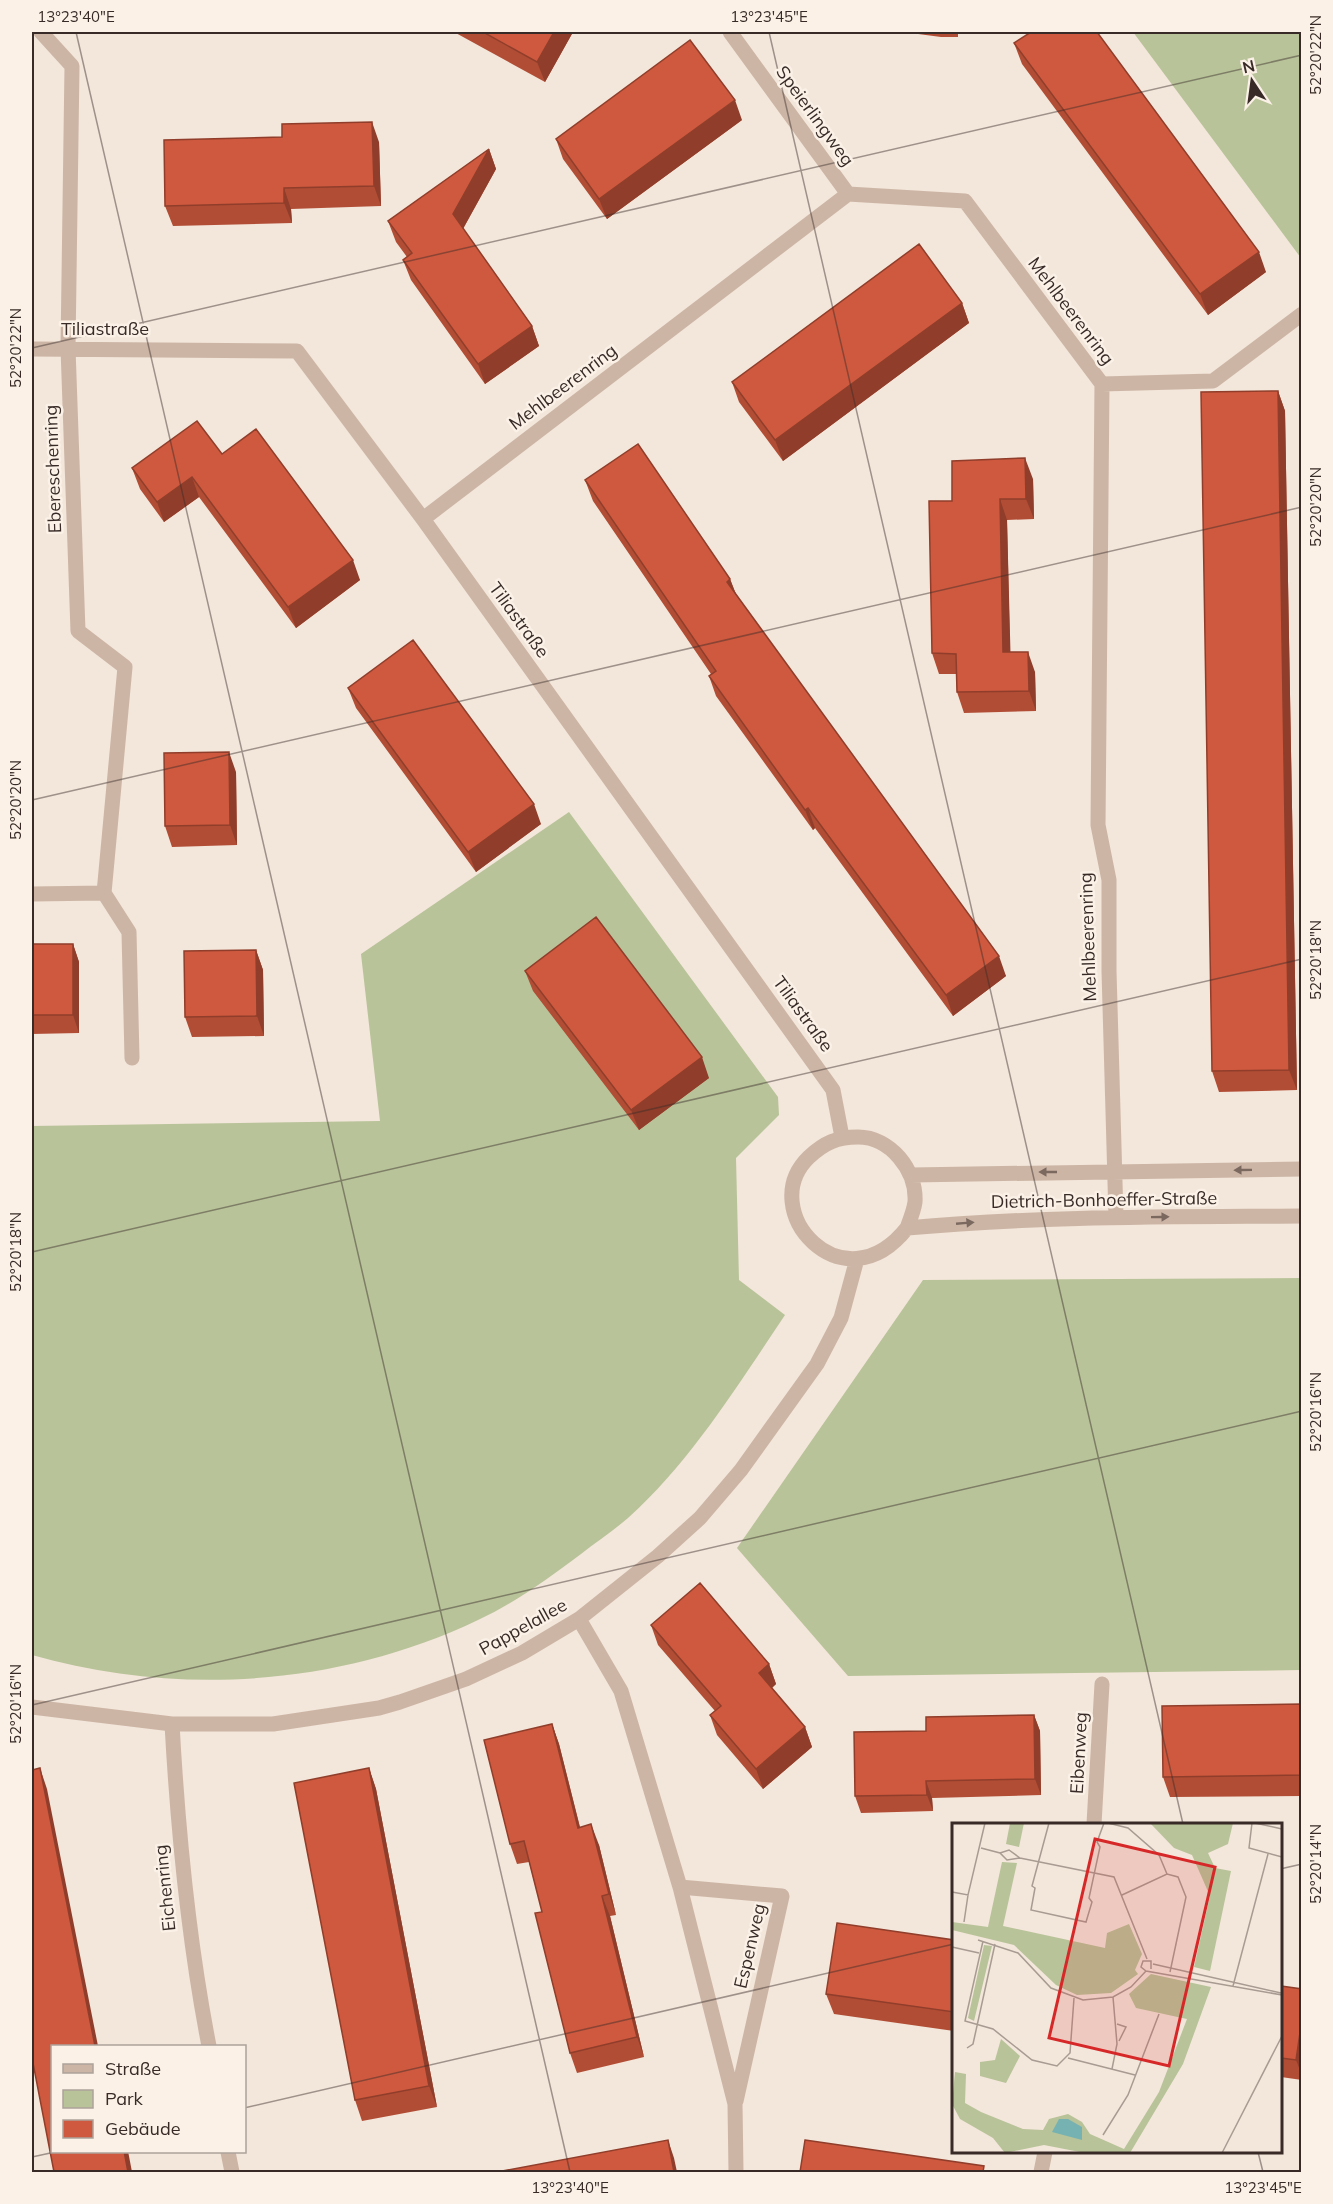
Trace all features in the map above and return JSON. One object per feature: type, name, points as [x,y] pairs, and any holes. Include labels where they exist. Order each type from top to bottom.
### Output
[{"type":"street","name":"Ebereschenring","points":[[41,32],[72,66],[68,348],[78,632],[125,667],[104,893]]},
{"type":"street","name":"Speierlingweg","points":[[730,32],[848,194]]},
{"type":"street","name":"Mehlbeerenring","points":[[423,519],[848,194],[964,201],[1102,384],[1098,825],[1109,880],[1116,1217]]},
{"type":"street","points":[[1102,384],[1213,381],[1302,314]]},
{"type":"street","name":"Tiliastraße","points":[[32,349],[297,351],[423,519],[833,1090],[842,1137]]},
{"type":"street","points":[[32,894],[104,893],[129,932],[132,1058]]},
{"type":"street","points":[[842,1137],[864,1137],[884,1144],[900,1157],[911,1175],[915,1202],[907,1228],[894,1244],[877,1255],[857,1259],[834,1256],[814,1245],[800,1227],[793,1205],[794,1182],[804,1161],[821,1145],[842,1137]]},
{"type":"street","name":"Dietrich-Bonhoeffer-Straße","points":[[911,1175],[1302,1169]]},
{"type":"street","name":"Dietrich-Bonhoeffer-Straße","points":[[907,1228],[972,1222],[1116,1217],[1302,1216]]},
{"type":"street","name":"Pappelallee","points":[[32,1707],[172,1724],[273,1724],[379,1708],[466,1679],[522,1653],[579,1619],[658,1556],[700,1518],[741,1470],[817,1364],[841,1318],[857,1259]]},
{"type":"street","name":"Espenweg","points":[[579,1619],[621,1691],[680,1887],[735,2104],[736,2172]]},
{"type":"street","name":"Eibenweg","points":[[1094,1823],[1102,1684]]},
{"type":"street","name":"Eichenring","points":[[172,1724],[179,1842],[193,1963],[208,2045]]},
{"type":"street","name":"Espenweg","points":[[680,1887],[782,1896],[735,2104]]},
{"type":"street","points":[[228,2153],[232,2172]]},
{"type":"street","points":[[1041,2172],[1045,2153]]},
{"type":"green space","points":[[1133,32],[1301,32],[1301,258]]},
{"type":"green space","points":[[569,812],[778,1097],[779,1115],[736,1158],[739,1280],[785,1315],[693,1447],[651,1496],[622,1523],[557,1572],[518,1598],[478,1620],[425,1642],[371,1659],[315,1671],[258,1678],[201,1680],[144,1677],[87,1668],[32,1655],[32,1126],[380,1121],[361,954]]},
{"type":"green space","points":[[1301,1278],[1301,1670],[848,1676],[737,1548],[923,1280]]},
{"type":"building","points":[[483,32],[554,32],[537,62]]},
{"type":"building","points":[[1031,32],[1097,32],[1259,252],[1200,294],[1014,43]]},
{"type":"building","points":[[690,40],[735,100],[599,199],[556,139]]},
{"type":"building","points":[[372,122],[374,186],[284,188],[284,203],[165,206],[164,140],[282,137],[282,124]]},
{"type":"building","points":[[489,149],[453,214],[532,326],[478,364],[403,260],[412,253],[388,221]]},
{"type":"building","points":[[919,244],[962,303],[775,440],[732,382]]},
{"type":"building","points":[[1278,391],[1289,1070],[1212,1071],[1201,392]]},
{"type":"building","points":[[197,421],[222,454],[256,429],[353,560],[288,607],[192,477],[157,502],[132,468]]},
{"type":"building","points":[[638,444],[730,579],[727,582],[999,956],[946,995],[808,808],[805,810],[709,676],[716,671],[585,480]]},
{"type":"building","points":[[1025,458],[1026,499],[1000,499],[1003,652],[1028,652],[1029,691],[957,692],[956,654],[932,653],[929,501],[952,501],[952,461]]},
{"type":"building","points":[[413,640],[534,804],[468,852],[348,688]]},
{"type":"building","points":[[229,752],[230,825],[165,826],[164,753]]},
{"type":"building","points":[[596,917],[702,1057],[631,1110],[525,971]]},
{"type":"building","points":[[32,944],[73,944],[73,1015],[32,1015]]},
{"type":"building","points":[[256,950],[257,1016],[185,1017],[184,951]]},
{"type":"building","points":[[700,1583],[769,1664],[759,1673],[805,1727],[756,1769],[710,1715],[721,1706],[651,1625]]},
{"type":"building","points":[[1302,1704],[1302,1775],[1163,1777],[1162,1706]]},
{"type":"building","points":[[1034,1715],[1035,1779],[926,1781],[927,1795],[855,1796],[854,1732],[926,1731],[926,1717]]},
{"type":"building","points":[[552,1724],[578,1828],[591,1824],[609,1894],[602,1896],[637,2037],[570,2053],[535,1913],[542,1912],[524,1841],[510,1844],[484,1740]]},
{"type":"building","points":[[40,1768],[95,2045],[51,2045],[51,2153],[124,2153],[128,2172],[54,2172],[32,2058],[32,1770]]},
{"type":"building","points":[[369,1768],[429,2086],[355,2100],[294,1783]]},
{"type":"building","points":[[837,1923],[952,1940],[952,2012],[826,1994]]},
{"type":"building","points":[[1282,1986],[1302,1989],[1302,2019],[1296,2060],[1282,2058]]},
{"type":"building","points":[[668,2140],[674,2172],[497,2172]]},
{"type":"building","points":[[805,2140],[984,2166],[983,2172],[800,2172]]}]
